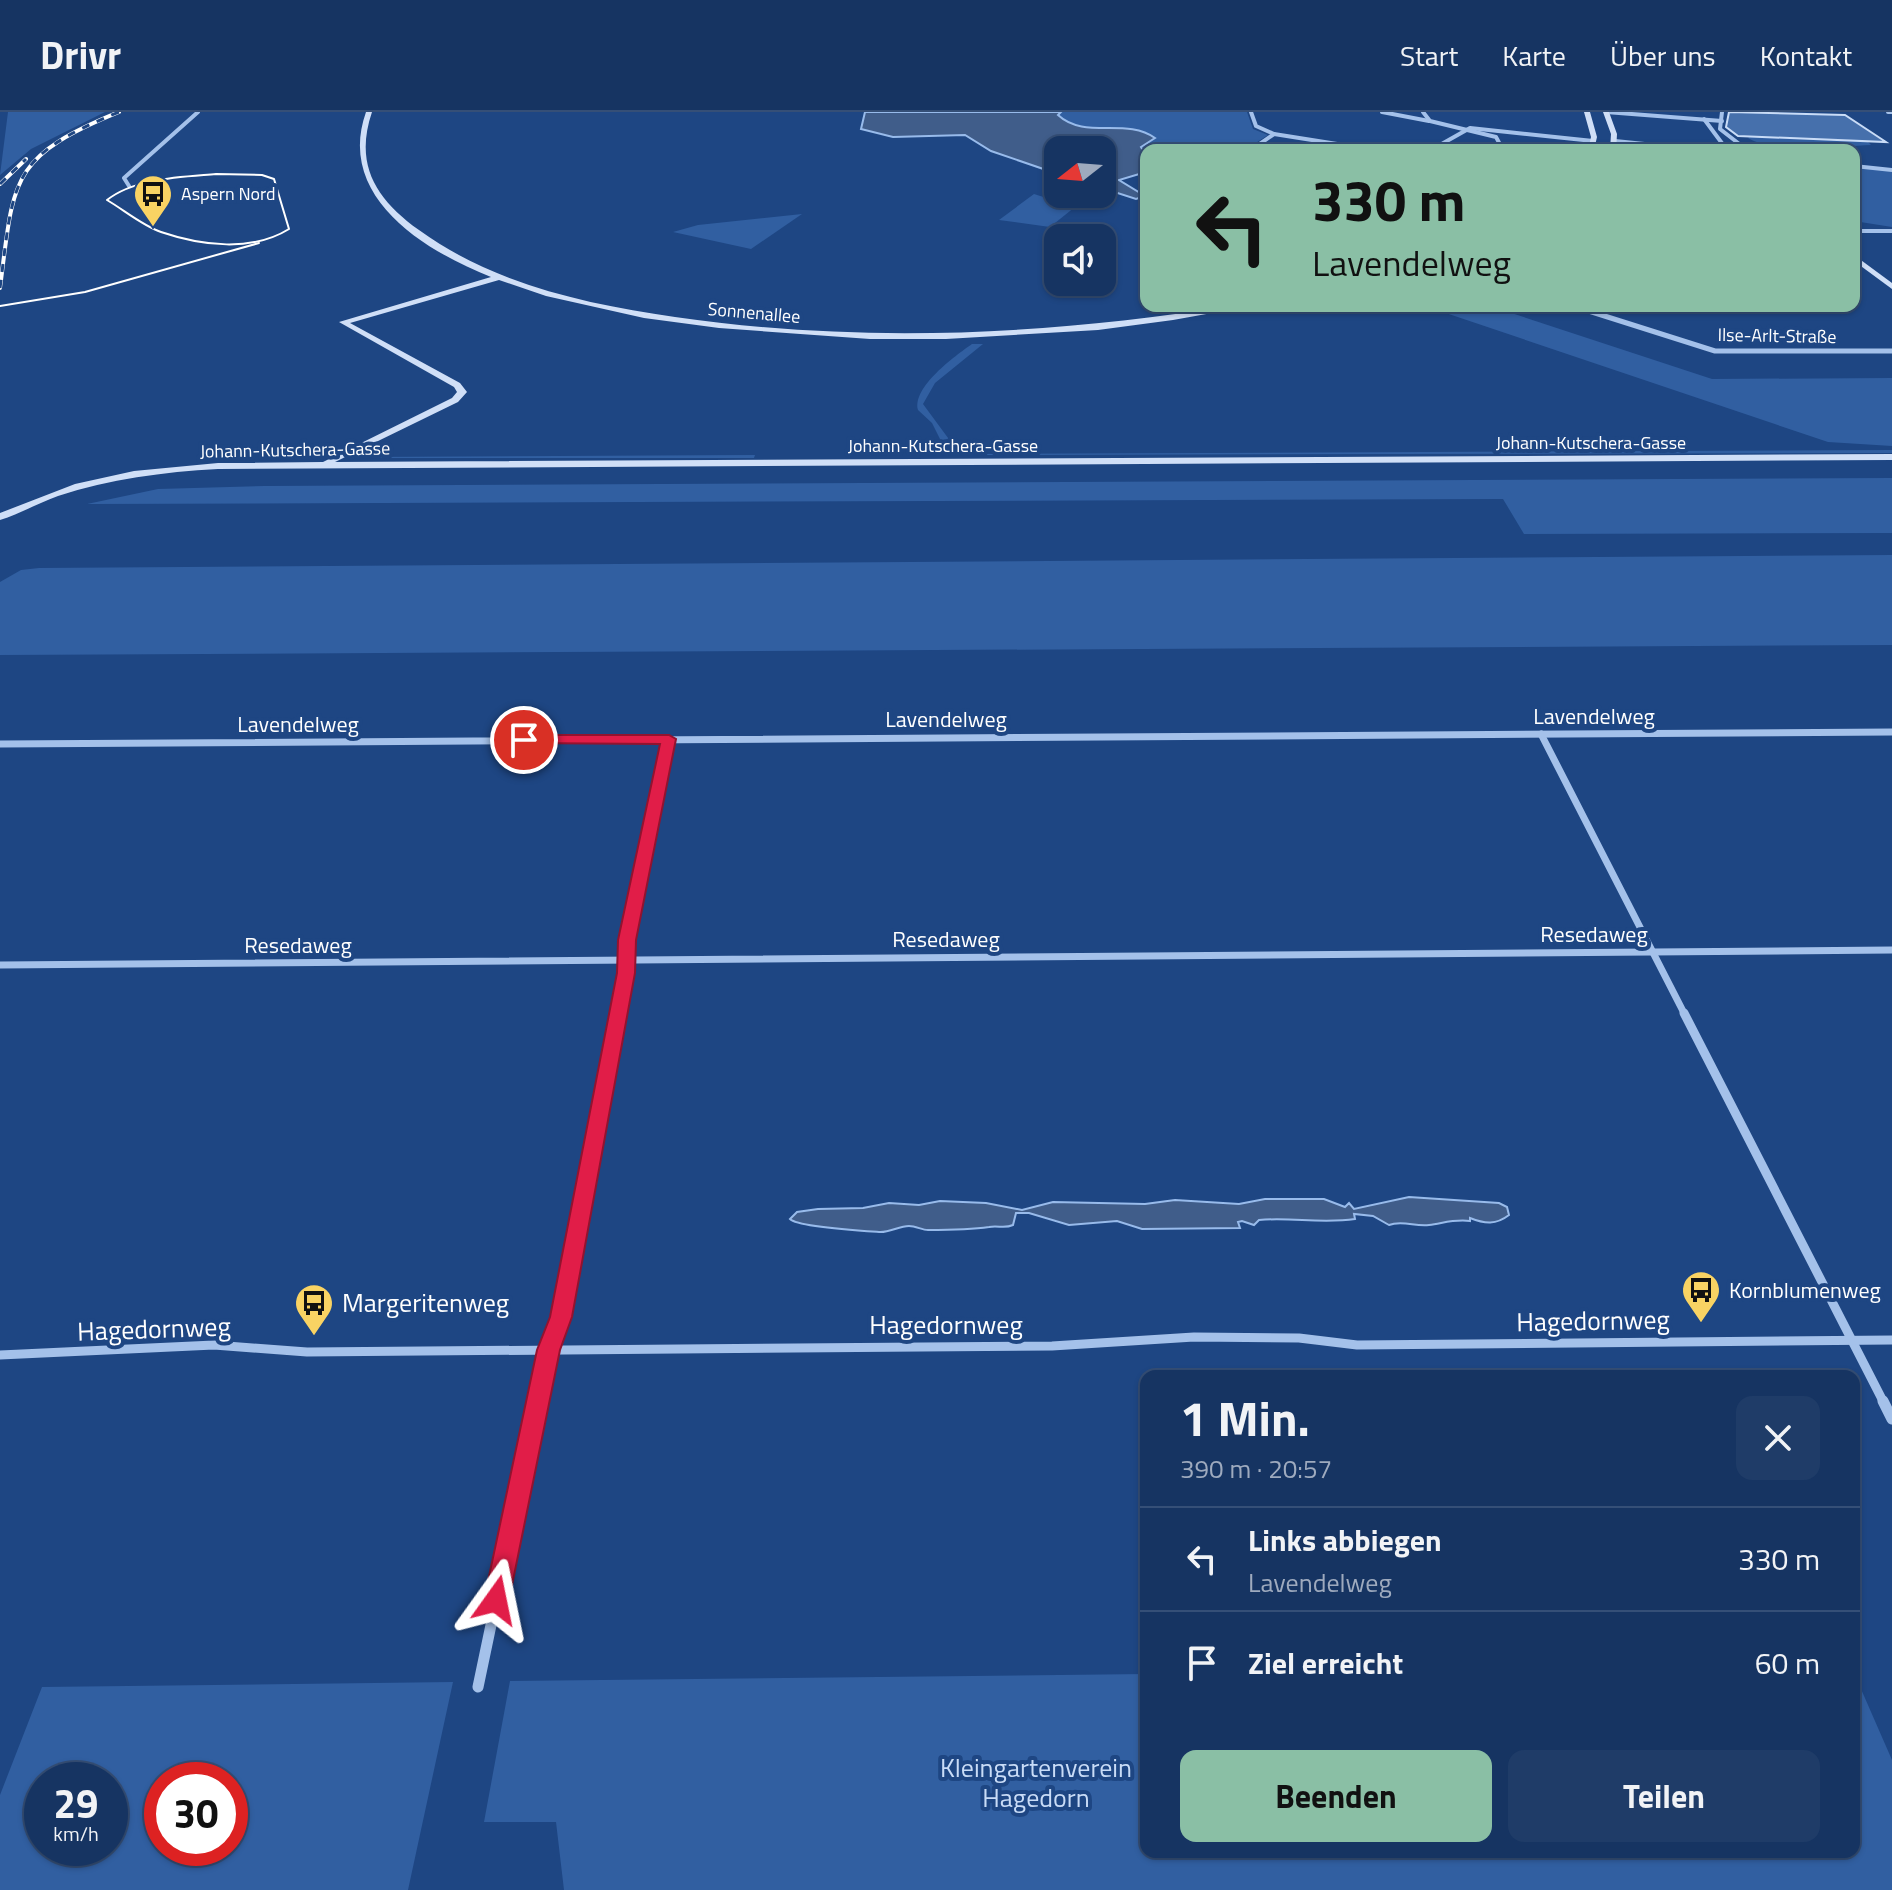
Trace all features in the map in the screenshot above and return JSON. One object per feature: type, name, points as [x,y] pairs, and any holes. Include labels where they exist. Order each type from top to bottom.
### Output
[{"type":"street","points":[[129,186],[124,178],[198,112]]},
{"type":"street","name":"Sonnenallee","points":[[369,112],[360,143],[361,162],[369,184],[379,199],[425,239],[499,277],[546,293],[624,311],[721,327],[820,335],[1045,330],[1204,312]]},
{"type":"street","points":[[1251,112],[1258,128],[1274,134],[1337,144]]},
{"type":"street","points":[[1382,112],[1496,137],[1500,144]]},
{"type":"street","points":[[1423,112],[1430,121]]},
{"type":"street","points":[[1587,112],[1592,144]]},
{"type":"street","points":[[1614,144],[1606,112],[1722,121]]},
{"type":"street","points":[[1722,112],[1720,129],[1739,144]]},
{"type":"street","points":[[1704,119],[1723,144]]},
{"type":"street","points":[[1440,144],[1466,130],[1482,128],[1593,141]]},
{"type":"street","points":[[1260,144],[1274,134]]},
{"type":"street","points":[[1860,167],[1892,170]]},
{"type":"street","points":[[1860,231],[1892,231]]},
{"type":"street","points":[[1860,262],[1891,285]]},
{"type":"street","points":[[324,465],[455,400],[462,392],[457,385],[343,322],[499,277]]},
{"type":"street","name":"Ilse-Arlt-Straße","points":[[1592,312],[1715,351],[1892,351]]},
{"type":"street","name":"Johann-Kutschera-Gasse","points":[[1,516],[42,498],[137,473],[179,467],[1892,457]]},
{"type":"street","name":"Lavendelweg","points":[[0,744],[1892,732]]},
{"type":"street","points":[[1541,734],[1892,1419]]},
{"type":"street","points":[[478,1687],[549,1350],[561,1317],[627,959],[627,940],[669,739]]},
{"type":"street","name":"Resedaweg","points":[[0,965],[1892,950]]},
{"type":"street","name":"Hagedornweg","points":[[0,1355],[214,1345],[283,1352],[1052,1346],[1199,1337],[1323,1338],[1357,1345],[1892,1340]]},
{"type":"green space","points":[[8,112],[105,112],[31,149],[0,175]]},
{"type":"green space","points":[[1061,112],[1247,112],[1253,129],[1268,135],[1254,144],[1140,144],[1140,149],[1134,148],[1151,135],[1127,129],[1079,126],[1057,115]]},
{"type":"green space","points":[[1748,138],[1867,141],[1871,145],[1765,144]]},
{"type":"green space","points":[[1860,168],[1892,171],[1892,227],[1860,222]]},
{"type":"green space","points":[[1034,194],[1044,197],[1044,208],[1074,208],[1054,224],[1044,226],[999,220]]},
{"type":"green space","points":[[802,214],[751,249],[673,232],[698,225]]},
{"type":"green space","points":[[1443,312],[1508,312],[1712,379],[1892,378],[1892,446],[1828,442]]},
{"type":"green space","points":[[972,344],[983,344],[935,383],[923,404],[951,442],[950,451],[917,452],[940,439],[932,423],[918,410],[922,392],[936,373]]},
{"type":"green space","points":[[1892,450],[1892,453],[961,455],[961,454]]},
{"type":"green space","points":[[755,455],[754,458],[362,458],[365,457]]},
{"type":"green space","points":[[1892,478],[1892,533],[1524,534],[1503,499],[87,504],[158,489],[265,486]]},
{"type":"green space","points":[[1892,555],[1892,645],[0,655],[0,582],[21,570],[39,568]]},
{"type":"green space","name":"Kleingartenverein Hagedorn","points":[[1140,1674],[1140,1858],[1860,1858],[1860,1687],[1892,1760],[1892,1890],[564,1890],[556,1822],[484,1822],[510,1681]]},
{"type":"green space","points":[[453,1682],[408,1890],[0,1890],[0,1795],[42,1687]]},
{"type":"shaded area","points":[[865,112],[1061,112],[1058,115],[1080,126],[1131,129],[1155,138],[1140,144],[1140,174],[1119,180],[1140,193],[1140,198],[1136,199],[1116,193],[1116,136],[1044,136],[1044,169],[991,151],[965,135],[893,137],[861,129]]},
{"type":"shaded area","points":[[1409,1197],[1499,1203],[1507,1207],[1509,1215],[1500,1221],[1490,1222],[1470,1218],[1470,1221],[1424,1225],[1389,1225],[1373,1216],[1354,1214],[1355,1219],[1343,1220],[1271,1219],[1259,1220],[1254,1225],[1242,1221],[1238,1222],[1240,1228],[1142,1229],[1117,1221],[1069,1225],[1029,1213],[1016,1213],[1013,1225],[1007,1227],[928,1230],[909,1226],[883,1232],[846,1230],[790,1219],[797,1212],[818,1209],[863,1208],[889,1203],[919,1205],[940,1201],[986,1203],[1022,1210],[1053,1202],[1145,1204],[1175,1200],[1239,1204],[1265,1199],[1324,1199],[1345,1207],[1349,1203],[1354,1209]]},
{"type":"building","points":[[1729,112],[1845,115],[1886,142],[1738,136],[1726,127]]},
{"type":"tram line","points":[[216,174],[262,175],[274,179],[289,229],[243,244],[193,241],[154,229],[107,200],[145,183],[216,174]]},
{"type":"tram line","points":[[0,306],[85,292],[259,243]]},
{"type":"railway","points":[[0,288],[9,221],[24,176],[37,159],[56,143],[119,112]]},
{"type":"railway","points":[[0,184],[26,159]]},
{"type":"place","name":"Aspern Nord","points":[[153,228]]},
{"type":"place","name":"Kornblumenweg","points":[[1701,1324]]},
{"type":"place","name":"Margeritenweg","points":[[314,1337]]},
{"type":"route","points":[[496,1600],[549,1350],[561,1317],[626,973],[627,940],[669,739],[524,740]]}]
